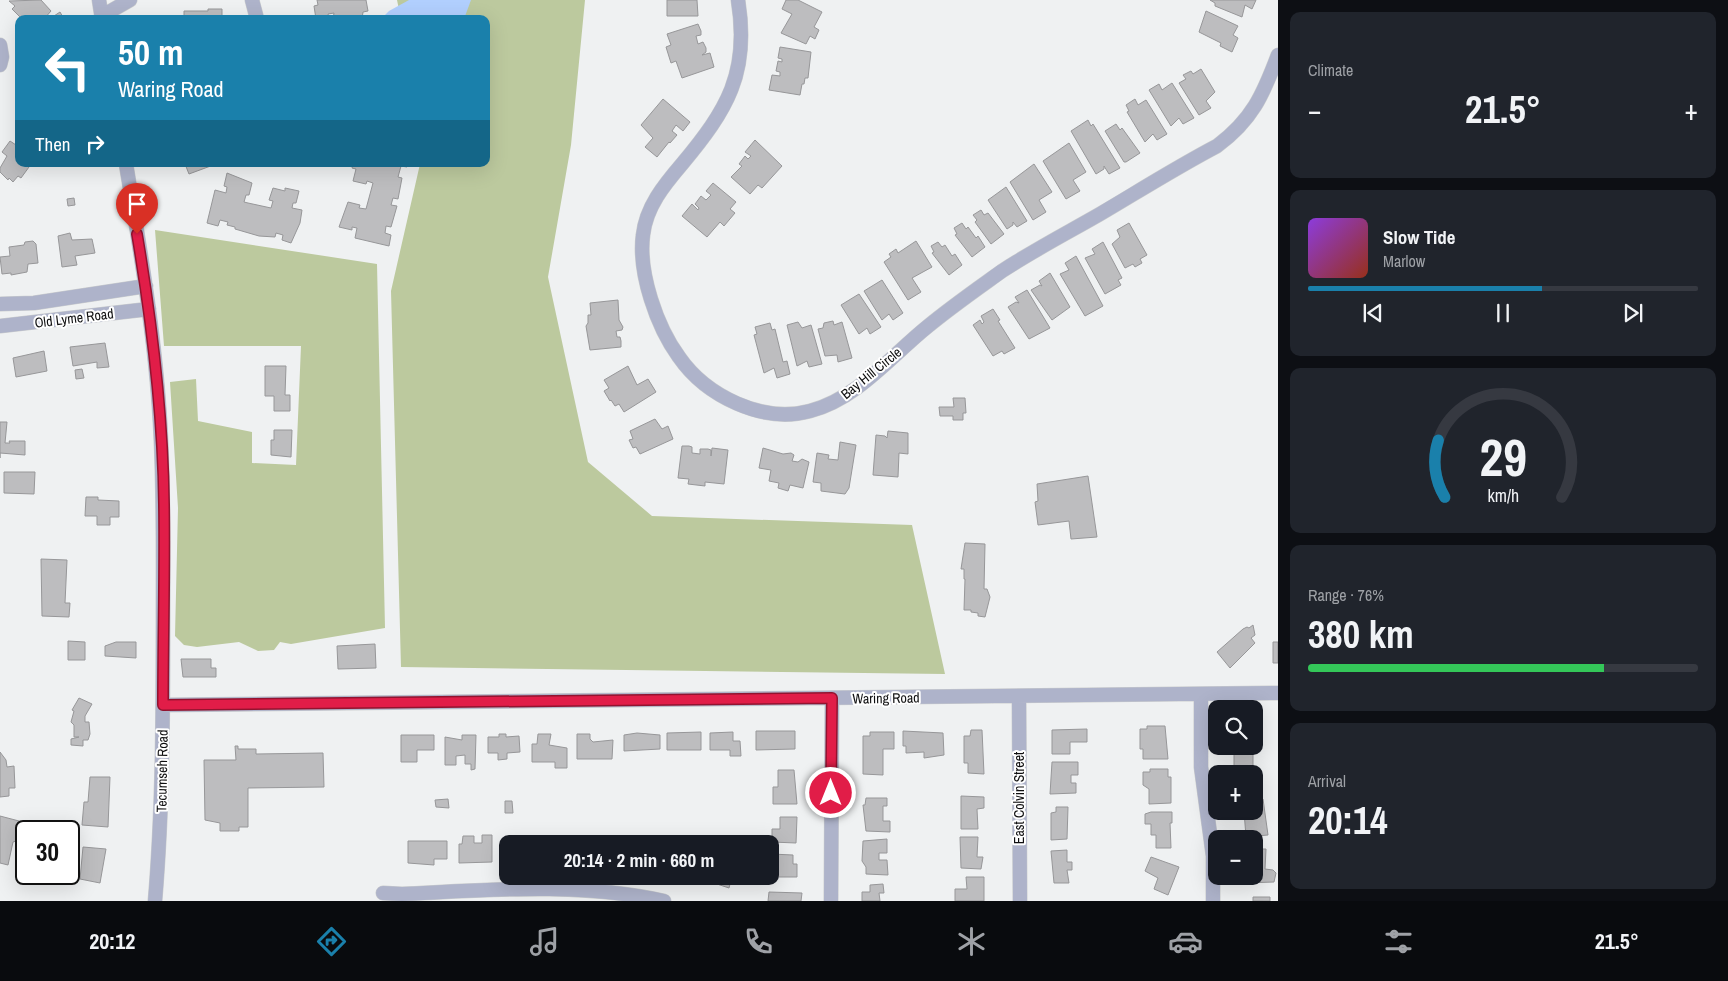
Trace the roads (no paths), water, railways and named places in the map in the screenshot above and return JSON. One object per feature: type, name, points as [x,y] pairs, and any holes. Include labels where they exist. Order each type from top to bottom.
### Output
[{"type":"street","points":[[99,0],[102,15]]},
{"type":"street","points":[[105,15],[130,0]]},
{"type":"street","points":[[252,0],[256,15]]},
{"type":"street","name":"Bay Hill Circle","points":[[738,0],[742,42],[738,72],[726,105],[711,130],[660,190],[646,219],[642,264],[654,306],[674,350],[686,368],[715,392],[736,404],[761,412],[792,414],[810,412],[832,403],[856,388],[928,326],[1002,272],[1055,238],[1217,146],[1236,132],[1252,113],[1264,92],[1278,55]]},
{"type":"street","points":[[0,45],[2,57],[0,65]]},
{"type":"street","name":"Tecumseh Road","points":[[126,167],[149,310],[160,420],[164,504],[163,705],[160,835],[155,901]]},
{"type":"street","name":"Old Lyme Road","points":[[0,304],[34,303],[146,286]]},
{"type":"street","name":"Old Lyme Road","points":[[0,326],[149,310]]},
{"type":"street","name":"Waring Road","points":[[163,705],[1278,693]]},
{"type":"street","points":[[1201,694],[1201,767],[1213,856],[1213,901]]},
{"type":"street","name":"East Colvin Street","points":[[1019,696],[1020,901]]},
{"type":"street","points":[[831,901],[832,698]]},
{"type":"street","points":[[383,892],[402,894],[530,890],[615,894],[664,901]]},
{"type":"water","points":[[409,0],[471,0],[465,15],[385,15]]}]
